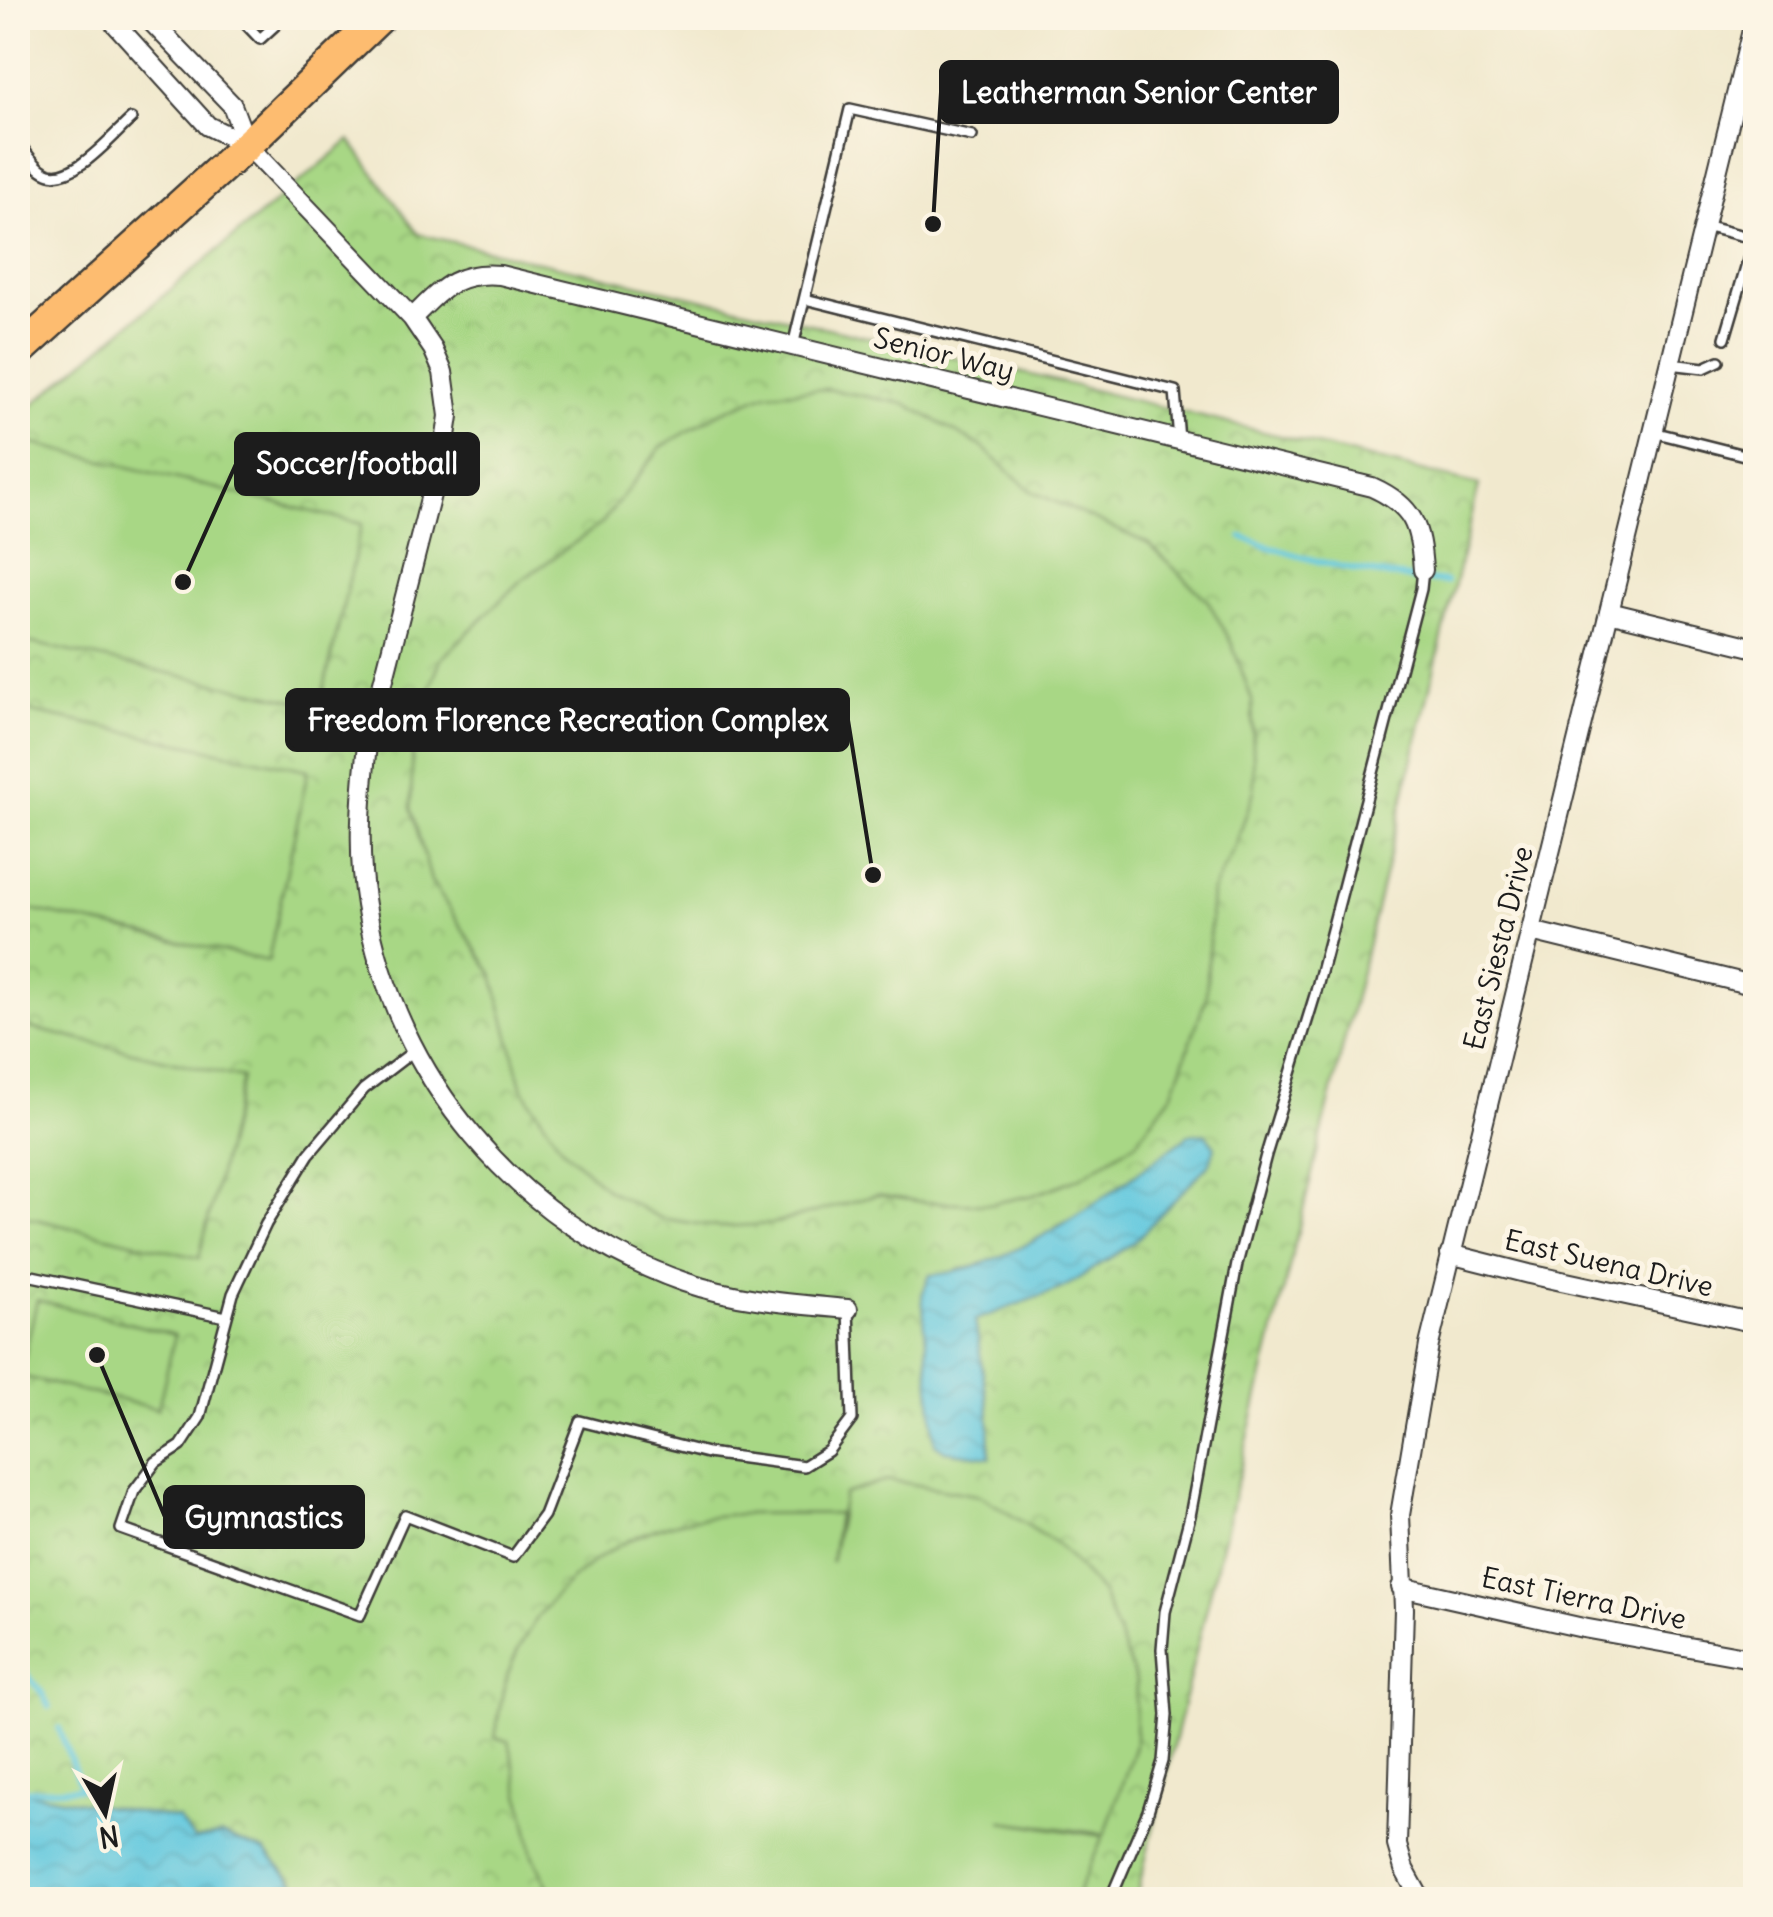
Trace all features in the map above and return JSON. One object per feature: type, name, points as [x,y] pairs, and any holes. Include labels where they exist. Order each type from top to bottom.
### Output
[{"type":"highway","points":[[18,352],[247,145],[379,18]]},
{"type":"street","points":[[110,18],[208,126],[247,145],[412,318],[443,372],[449,416],[367,745],[362,792],[361,859],[374,944],[386,987],[415,1050],[459,1121],[494,1160],[529,1194],[600,1243],[641,1265],[730,1295],[848,1309]]},
{"type":"street","points":[[148,18],[232,105],[247,145]]},
{"type":"street","name":"East Siesta Drive","points":[[1421,1900],[1404,1870],[1397,1844],[1403,1486],[1450,1254],[1755,18]]},
{"type":"street","name":"Senior Way","points":[[412,318],[448,284],[466,276],[490,274],[1372,486],[1393,496],[1412,514],[1421,540],[1422,580]]},
{"type":"street","points":[[1609,612],[1756,648]]},
{"type":"street","points":[[1530,931],[1756,986]]},
{"type":"street","name":"East Suena Drive","points":[[1450,1254],[1756,1323]]},
{"type":"street","name":"East Tierra Drive","points":[[1401,1587],[1583,1628],[1756,1658]]},
{"type":"lane","points":[[240,18],[260,39],[283,18]]},
{"type":"lane","points":[[793,346],[850,110],[972,136]]},
{"type":"lane","points":[[18,142],[41,170],[50,176],[60,176],[74,171],[131,119]]},
{"type":"lane","points":[[1704,226],[1755,237],[1725,338]]},
{"type":"lane","points":[[805,299],[1175,391],[1179,440]]},
{"type":"lane","points":[[1670,364],[1704,368],[1718,361]]},
{"type":"lane","points":[[1653,432],[1756,458]]},
{"type":"lane","points":[[1110,1900],[1148,1812],[1163,1760],[1167,1715],[1162,1648],[1165,1612],[1190,1516],[1237,1264],[1315,994],[1422,580]]},
{"type":"lane","points":[[415,1050],[364,1089],[309,1154],[266,1224],[226,1317],[200,1417],[181,1446],[156,1462],[134,1491],[121,1529],[360,1615],[405,1515],[513,1556],[544,1515],[580,1420],[707,1453],[777,1464],[804,1466],[828,1451],[852,1420],[848,1309]]},
{"type":"lane","points":[[18,1272],[226,1317]]},
{"type":"green space","points":[[350,140],[418,234],[1011,370],[1479,485],[1136,1899],[18,1900],[18,417]]},
{"type":"green space","points":[[827,389],[906,404],[982,447],[1031,491],[1149,544],[1208,601],[1232,644],[1252,700],[1254,791],[1235,847],[1212,891],[1206,998],[1173,1092],[1136,1142],[1079,1178],[1034,1195],[989,1204],[924,1202],[877,1195],[772,1224],[718,1227],[660,1218],[606,1189],[563,1149],[523,1090],[493,975],[431,881],[411,808],[413,732],[441,659],[519,582],[601,524],[661,447],[719,413],[767,393]]},
{"type":"green space","points":[[18,440],[362,524],[320,706],[18,640]]},
{"type":"green space","points":[[18,709],[308,770],[268,961],[18,907]]},
{"type":"green space","points":[[18,1025],[242,1078],[199,1258],[18,1215]]},
{"type":"green space","points":[[37,1300],[175,1335],[158,1409],[20,1376]]},
{"type":"green space","points":[[889,1480],[981,1496],[1057,1544],[1102,1593],[1136,1681],[1135,1746],[1105,1834],[1001,1821],[1103,1836],[1075,1899],[554,1899],[533,1855],[509,1741],[495,1738],[505,1684],[519,1649],[554,1598],[600,1557],[627,1542],[655,1529],[703,1518],[838,1513],[831,1563],[844,1494]]},
{"type":"water","points":[[1205,1133],[1215,1147],[1210,1163],[1133,1243],[1065,1287],[975,1320],[989,1413],[990,1457],[945,1451],[935,1444],[922,1295],[930,1275],[998,1258],[1032,1242],[1099,1200],[1189,1135]]},
{"type":"water","points":[[18,1791],[178,1819],[194,1840],[222,1835],[265,1851],[310,1899],[18,1899]]},
{"type":"waterway","points":[[1242,537],[1342,567],[1446,582]]},
{"type":"waterway","points":[[18,1663],[49,1707]]},
{"type":"waterway","points":[[18,1791],[81,1788],[59,1728]]},
{"type":"place","name":"Leatherman Senior Center","points":[[933,224]]},
{"type":"place","name":"Soccer/football","points":[[183,582]]},
{"type":"place","name":"Freedom Florence Recreation Complex","points":[[873,875]]},
{"type":"place","name":"Gymnastics","points":[[97,1355]]}]
